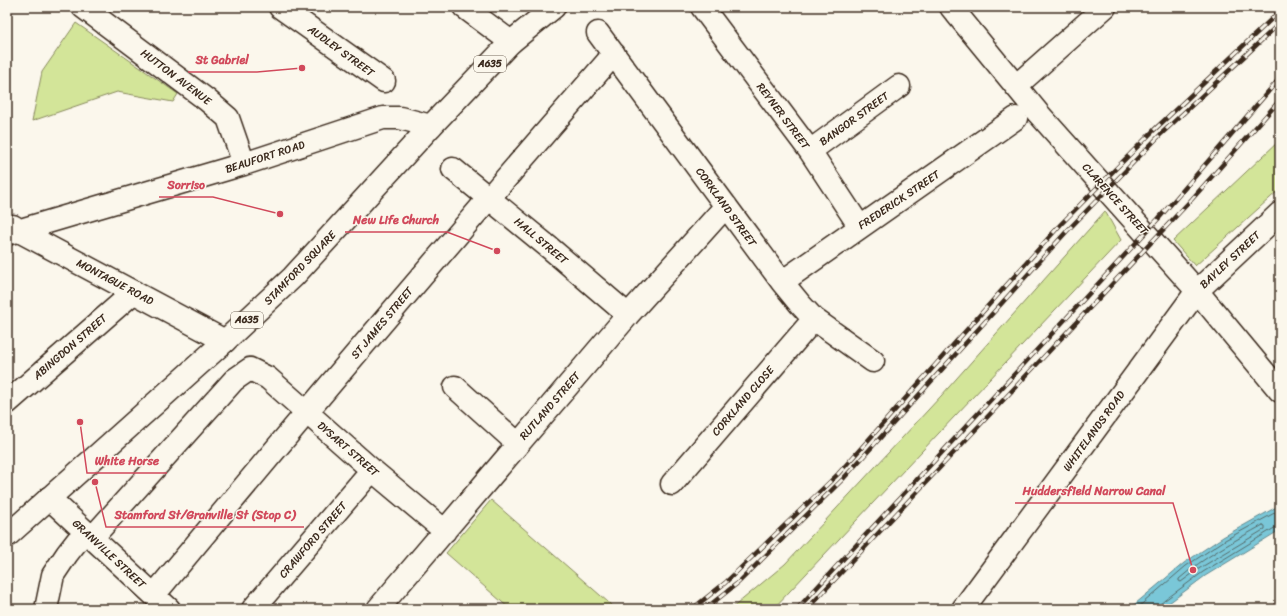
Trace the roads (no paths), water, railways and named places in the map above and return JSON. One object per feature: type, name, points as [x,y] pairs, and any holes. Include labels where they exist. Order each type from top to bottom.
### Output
[{"type":"main road","name":"HUTTON AVENUE","points":[[83,7],[207,100],[228,118],[244,164]]},
{"type":"main road","name":"AUDLEY STREET","points":[[280,7],[384,81]]},
{"type":"main road","points":[[464,7],[511,42]]},
{"type":"main road","name":"STAMFORD SQUARE","points":[[49,498],[225,341],[293,277],[431,126],[511,42],[554,7]]},
{"type":"main road","name":"CLARENCE STREET","points":[[951,7],[1038,113],[1197,291],[1280,391]]},
{"type":"main road","points":[[1016,86],[1105,7]]},
{"type":"main road","name":"REYNER STREET","points":[[710,10],[810,151],[860,227]]},
{"type":"main road","name":"CORKLAND STREET","points":[[598,33],[782,282],[800,304],[814,319],[873,361]]},
{"type":"main road","name":"ST JAMES STREET","points":[[162,602],[306,412],[614,54]]},
{"type":"main road","name":"BANGOR STREET","points":[[810,151],[899,86]]},
{"type":"main road","name":"BEAUFORT ROAD","points":[[11,229],[244,164],[383,118],[400,118],[431,126]]},
{"type":"main road","name":"FREDERICK STREET","points":[[782,282],[1016,118]]},
{"type":"main road","name":"HALL STREET","points":[[453,169],[628,315]]},
{"type":"main road","name":"RUTLAND STREET","points":[[386,607],[445,531],[518,444],[628,315],[726,206]]},
{"type":"main road","name":"BAYLEY STREET","points":[[1197,291],[1280,213]]},
{"type":"main road","name":"MONTAGUE ROAD","points":[[11,229],[134,292],[225,341]]},
{"type":"main road","name":"WHITELANDS ROAD","points":[[963,609],[1197,291]]},
{"type":"main road","name":"ABINGDON STREET","points":[[7,403],[134,292]]},
{"type":"main road","name":"CORKLAND CLOSE","points":[[672,484],[814,319]]},
{"type":"main road","name":"DYSART STREET","points":[[89,535],[234,380],[250,369],[268,378],[372,470],[445,531]]},
{"type":"main road","points":[[454,387],[518,444]]},
{"type":"main road","name":"CRAWFORD STREET","points":[[253,609],[372,470]]},
{"type":"main road","name":"GRANVILLE STREET","points":[[49,498],[162,602]]},
{"type":"main road","name":"A635","points":[[7,536],[49,498]]},
{"type":"main road","points":[[46,609],[53,575],[67,554],[89,535]]},
{"type":"water","points":[[1280,505],[1280,530],[1205,576],[1161,609],[1129,609],[1184,563],[1223,537]]},
{"type":"railway","points":[[692,609],[725,583],[838,474],[1061,224],[1154,130],[1280,11]]},
{"type":"railway","points":[[705,609],[739,582],[843,479],[1067,231],[1161,134],[1280,23]]},
{"type":"railway","points":[[797,609],[1159,218],[1280,78]]},
{"type":"railway","points":[[807,609],[1192,199],[1280,100]]},
{"type":"place","name":"St Gabriel","points":[[302,68]]},
{"type":"place","name":"Sorriso","points":[[280,214]]},
{"type":"place","name":"New Life Church","points":[[497,251]]},
{"type":"place","name":"White Horse","points":[[80,422]]},
{"type":"place","name":"Stamford St/Granville St (Stop C)","points":[[95,482]]},
{"type":"place","name":"Huddersfield Narrow Canal","points":[[1193,570]]}]
